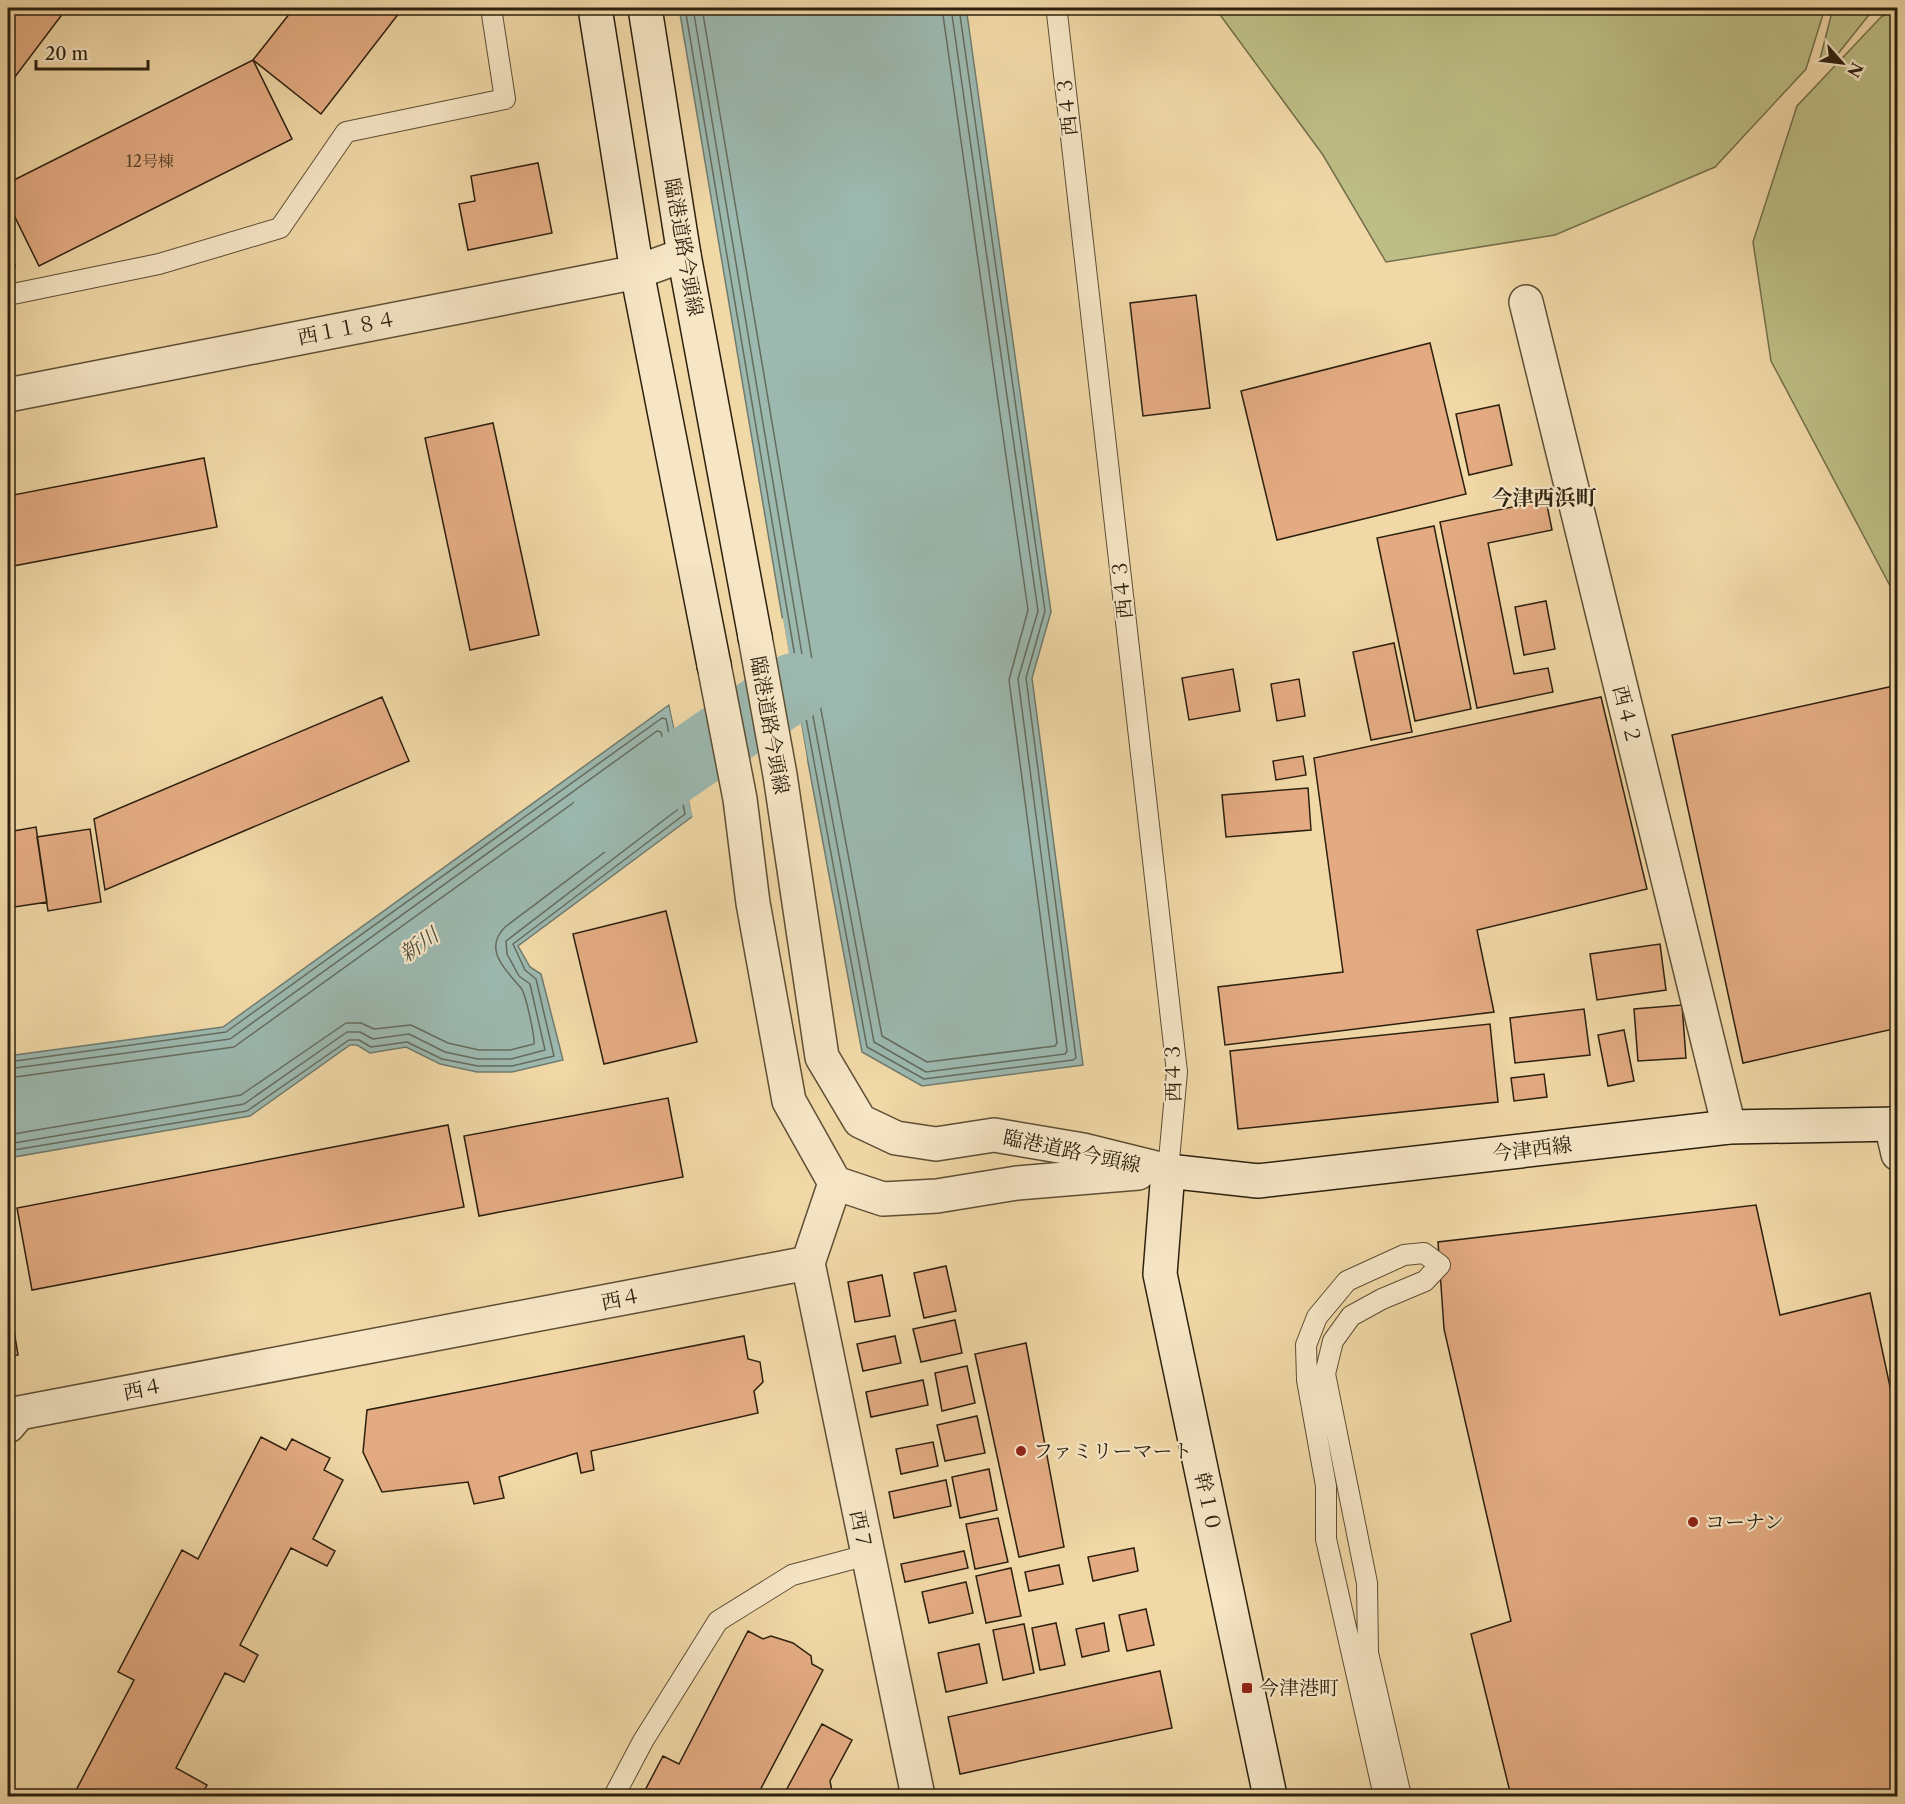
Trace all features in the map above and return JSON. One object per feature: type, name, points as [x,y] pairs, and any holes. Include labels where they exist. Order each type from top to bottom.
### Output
[{"type":"street","points":[[595,8],[637,272],[740,800],[753,903],[789,1101],[835,1183],[883,1199],[937,1196],[1017,1183],[1168,1171]]},
{"type":"street","name":"臨港道路今頭線","points":[[645,8],[684,255],[780,776],[822,1057],[860,1121],[896,1138],[936,1144],[994,1135],[1083,1150],[1168,1171]]},
{"type":"street","name":"西１１８４","points":[[8,395],[637,272],[684,255]]},
{"type":"street","name":"西４２","points":[[1526,302],[1729,1127]]},
{"type":"street","name":"今津西線","points":[[1168,1171],[1258,1180],[1729,1127],[1895,1134]]},
{"type":"street","name":"幹１０","points":[[1168,1171],[1160,1274],[1270,1797]]},
{"type":"street","points":[[808,1263],[835,1183]]},
{"type":"street","name":"西４","points":[[13,1420],[808,1263]]},
{"type":"street","name":"西７","points":[[808,1263],[918,1797]]},
{"type":"lane","points":[[8,295],[159,264],[280,228],[346,132],[505,99],[490,8]]},
{"type":"lane","name":"西４３","points":[[1053,8],[1057,13],[1177,1072],[1168,1171]]},
{"type":"lane","points":[[1384,1797],[1326,1539],[1326,1486],[1307,1380],[1306,1345],[1317,1317],[1347,1281],[1404,1255],[1425,1252],[1440,1265],[1425,1281],[1382,1299],[1351,1316],[1333,1341],[1325,1374],[1367,1583],[1368,1653],[1401,1797]]},
{"type":"lane","points":[[614,1797],[643,1741],[718,1621],[792,1575],[867,1555]]},
{"type":"green space","points":[[1215,8],[1825,8],[1806,69],[1715,167],[1555,235],[1386,262],[1323,155]]},
{"type":"green space","points":[[1833,8],[1881,8],[1868,16],[1837,55],[1820,59]]},
{"type":"green space","points":[[1897,9],[1897,599],[1771,361],[1753,242],[1797,106],[1881,17]]},
{"type":"water","points":[[679,8],[964,8],[967,14],[1051,612],[1032,678],[1083,1065],[922,1086],[862,1052],[794,687]]},
{"type":"water","points":[[669,705],[693,816],[518,946],[530,967],[541,974],[563,1060],[512,1072],[477,1072],[440,1064],[406,1047],[370,1053],[357,1045],[350,1045],[250,1116],[8,1158],[8,1056],[223,1027]]},
{"type":"pier","points":[[783,618],[807,759],[805,760],[780,620]]},
{"type":"pier","points":[[669,702],[672,705],[696,816],[693,819]]},
{"type":"building","points":[[8,8],[67,8],[8,86]]},
{"type":"building","points":[[294,8],[403,8],[321,114],[253,60]]},
{"type":"building","points":[[253,60],[292,139],[39,266],[8,203],[8,183]]},
{"type":"building","points":[[538,163],[552,233],[468,250],[459,204],[475,201],[471,176]]},
{"type":"building","points":[[8,231],[15,266],[8,267]]},
{"type":"building","points":[[1196,295],[1210,408],[1143,416],[1130,303]]},
{"type":"building","points":[[1430,343],[1466,494],[1277,540],[1241,391]]},
{"type":"building","points":[[1499,405],[1512,465],[1469,475],[1456,414]]},
{"type":"building","points":[[493,423],[539,635],[470,650],[425,438]]},
{"type":"building","points":[[204,458],[217,527],[8,567],[8,496]]},
{"type":"building","points":[[1546,500],[1552,530],[1488,543],[1514,674],[1548,668],[1553,692],[1477,708],[1440,522]]},
{"type":"building","points":[[1434,526],[1471,709],[1415,721],[1377,538]]},
{"type":"building","points":[[1546,601],[1555,649],[1524,655],[1515,607]]},
{"type":"building","points":[[1394,643],[1412,732],[1371,740],[1353,652]]},
{"type":"building","points":[[1233,669],[1240,711],[1189,720],[1182,678]]},
{"type":"building","points":[[1299,679],[1305,716],[1277,721],[1271,684]]},
{"type":"building","points":[[1898,685],[1898,1028],[1743,1063],[1672,735]]},
{"type":"building","points":[[382,697],[409,761],[105,890],[94,819]]},
{"type":"building","points":[[1601,697],[1647,889],[1477,930],[1494,1012],[1225,1045],[1218,987],[1343,972],[1314,758]]},
{"type":"building","points":[[1303,756],[1306,775],[1276,780],[1273,761]]},
{"type":"building","points":[[1308,788],[1311,830],[1226,837],[1222,795]]},
{"type":"building","points":[[36,827],[47,902],[8,908],[8,832]]},
{"type":"building","points":[[90,829],[101,902],[48,911],[37,837]]},
{"type":"building","points":[[666,911],[697,1042],[604,1064],[573,934]]},
{"type":"building","points":[[1660,944],[1666,990],[1597,1000],[1590,954]]},
{"type":"building","points":[[1682,1005],[1686,1058],[1638,1061],[1634,1009]]},
{"type":"building","points":[[1584,1009],[1590,1055],[1515,1063],[1510,1018]]},
{"type":"building","points":[[1490,1024],[1498,1102],[1238,1129],[1230,1051]]},
{"type":"building","points":[[1624,1030],[1634,1081],[1608,1086],[1598,1035]]},
{"type":"building","points":[[1544,1074],[1547,1097],[1514,1101],[1511,1078]]},
{"type":"building","points":[[668,1098],[683,1177],[479,1216],[464,1136]]},
{"type":"building","points":[[448,1125],[464,1207],[32,1290],[17,1208]]},
{"type":"building","name":"コーナン","points":[[1756,1205],[1780,1315],[1870,1293],[1898,1424],[1898,1796],[1511,1796],[1471,1634],[1511,1621],[1444,1329],[1438,1242]]},
{"type":"building","points":[[946,1266],[956,1311],[924,1318],[914,1273]]},
{"type":"building","points":[[882,1275],[890,1316],[855,1322],[848,1282]]},
{"type":"building","points":[[8,1294],[18,1355],[8,1357]]},
{"type":"building","points":[[955,1320],[962,1353],[921,1362],[913,1329]]},
{"type":"building","points":[[744,1336],[748,1359],[760,1362],[763,1382],[754,1391],[758,1413],[591,1451],[594,1470],[581,1473],[577,1453],[499,1477],[504,1498],[474,1504],[468,1482],[382,1492],[363,1452],[367,1410]]},
{"type":"building","points":[[895,1336],[901,1363],[863,1371],[857,1344]]},
{"type":"building","name":"ファミリーマート","points":[[1026,1343],[1064,1547],[1019,1557],[975,1354]]},
{"type":"building","points":[[967,1366],[975,1403],[942,1411],[935,1373]]},
{"type":"building","points":[[923,1380],[928,1405],[871,1417],[866,1392]]},
{"type":"building","points":[[977,1416],[985,1453],[945,1461],[937,1425]]},
{"type":"building","points":[[261,1437],[286,1450],[292,1439],[330,1458],[324,1470],[343,1480],[313,1539],[335,1551],[327,1566],[291,1548],[240,1645],[258,1655],[244,1682],[225,1673],[176,1768],[207,1785],[201,1796],[179,1794],[178,1796],[73,1796],[134,1680],[118,1672],[182,1550],[198,1559]]},
{"type":"building","points":[[933,1442],[938,1466],[901,1474],[896,1449]]},
{"type":"building","points":[[989,1469],[997,1510],[960,1518],[952,1477]]},
{"type":"building","points":[[946,1480],[951,1506],[894,1518],[889,1492]]},
{"type":"building","points":[[998,1518],[1008,1562],[975,1569],[966,1524]]},
{"type":"building","points":[[1134,1548],[1138,1571],[1093,1581],[1088,1557]]},
{"type":"building","points":[[964,1551],[968,1568],[905,1582],[901,1564]]},
{"type":"building","points":[[1059,1565],[1063,1584],[1029,1591],[1025,1572]]},
{"type":"building","points":[[1011,1568],[1021,1616],[986,1623],[976,1576]]},
{"type":"building","points":[[966,1582],[973,1613],[929,1623],[922,1592]]},
{"type":"building","points":[[1146,1609],[1154,1645],[1127,1651],[1119,1615]]},
{"type":"building","points":[[1056,1623],[1065,1665],[1040,1670],[1032,1628]]},
{"type":"building","points":[[1104,1623],[1109,1651],[1082,1657],[1076,1629]]},
{"type":"building","points":[[1024,1624],[1034,1673],[1003,1680],[993,1630]]},
{"type":"building","points":[[748,1631],[763,1639],[771,1636],[793,1643],[811,1656],[812,1664],[823,1670],[757,1796],[642,1796],[663,1756],[679,1764]]},
{"type":"building","points":[[979,1644],[987,1683],[946,1692],[938,1653]]},
{"type":"building","points":[[1160,1671],[1172,1728],[960,1774],[948,1717]]},
{"type":"building","points":[[822,1724],[852,1740],[830,1781],[833,1796],[783,1796]]},
{"type":"waterway","name":"新川","points":[[604,818],[794,687]]},
{"type":"place","name":"ファミリーマート","points":[[1021,1451]]},
{"type":"place","name":"コーナン","points":[[1693,1522]]},
{"type":"place","name":"今津港町","points":[[1247,1688]]},
{"type":"district","name":"今津西浜町","points":[[1544,498]]}]
